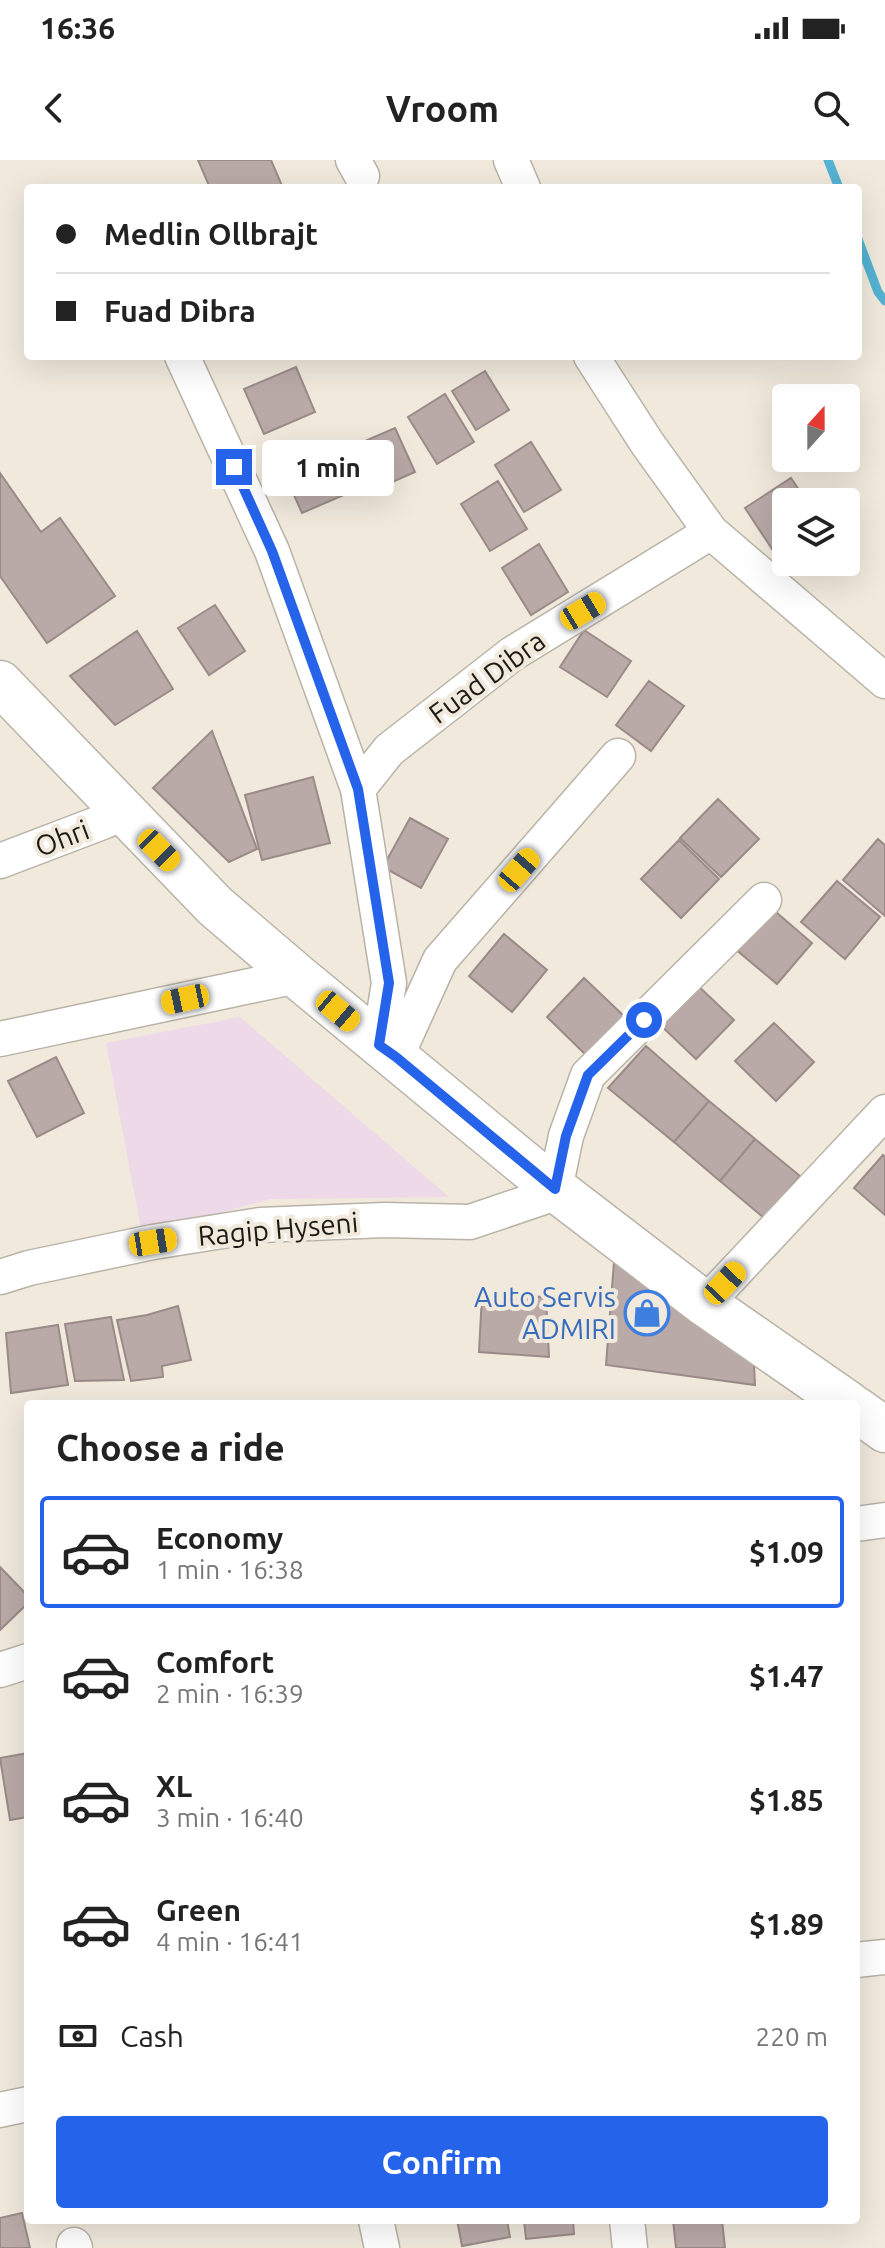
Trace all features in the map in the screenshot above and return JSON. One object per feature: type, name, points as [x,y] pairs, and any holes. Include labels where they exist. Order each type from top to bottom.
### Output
[{"type":"main road","points":[[0,683],[215,906],[297,976],[555,1189],[705,1304],[843,1400]]},
{"type":"main road","points":[[860,1412],[885,1430]]},
{"type":"street","points":[[511,160],[521,184]]},
{"type":"street","points":[[184,360],[272,551],[358,789],[389,983],[388,1051]]},
{"type":"street","points":[[594,360],[647,443],[711,532],[885,681]]},
{"type":"street","name":"Fuad Dibra","points":[[358,789],[389,750],[512,654],[711,532]]},
{"type":"street","points":[[388,1051],[440,960],[618,756]]},
{"type":"street","name":"Ohri","points":[[0,861],[123,813]]},
{"type":"street","points":[[555,1189],[566,1136],[588,1075],[764,900]]},
{"type":"street","points":[[0,1039],[297,976]]},
{"type":"street","points":[[705,1304],[885,1112]]},
{"type":"street","name":"Ragip Hyseni","points":[[0,1277],[153,1242],[260,1225],[385,1220],[470,1222],[541,1198],[555,1189]]},
{"type":"street","points":[[860,1523],[885,1520]]},
{"type":"street","points":[[0,1670],[24,1662]]},
{"type":"street","points":[[860,1960],[885,1957]]},
{"type":"street","points":[[0,2110],[24,2105]]},
{"type":"street","points":[[377,2224],[382,2248]]},
{"type":"street","points":[[627,2224],[630,2248]]},
{"type":"shaded area","points":[[240,1017],[449,1197],[271,1199],[142,1234],[106,1043]]},
{"type":"building","points":[[198,160],[271,160],[281,184],[208,184]]},
{"type":"building","points":[[296,367],[315,412],[264,434],[244,389]]},
{"type":"building","points":[[485,371],[509,410],[476,430],[452,391]]},
{"type":"building","points":[[445,394],[474,442],[437,464],[408,417]]},
{"type":"building","points":[[395,428],[415,472],[363,495],[344,450]]},
{"type":"building","points":[[531,442],[561,490],[524,512],[495,465]]},
{"type":"building","points":[[333,446],[353,491],[302,513],[282,468]]},
{"type":"building","points":[[0,473],[41,532],[60,518],[115,596],[47,643],[0,576]]},
{"type":"building","points":[[791,478],[798,488],[776,488]]},
{"type":"building","points":[[498,481],[527,529],[490,551],[461,504]]},
{"type":"building","points":[[772,490],[772,549],[745,508]]},
{"type":"building","points":[[539,544],[568,592],[531,615],[502,568]]},
{"type":"building","points":[[215,605],[245,651],[209,675],[178,628]]},
{"type":"building","points":[[584,630],[631,661],[607,697],[560,667]]},
{"type":"building","points":[[137,631],[173,689],[115,725],[70,676]]},
{"type":"building","points":[[649,681],[684,706],[651,751],[616,725]]},
{"type":"building","points":[[212,731],[257,849],[229,862],[153,788]]},
{"type":"building","points":[[313,777],[330,843],[262,860],[245,795]]},
{"type":"building","points":[[718,799],[759,839],[721,877],[680,838]]},
{"type":"building","points":[[410,818],[448,839],[421,888],[383,867]]},
{"type":"building","points":[[878,839],[885,845],[885,916],[843,880]]},
{"type":"building","points":[[679,840],[719,879],[681,918],[641,879]]},
{"type":"building","points":[[837,881],[880,917],[845,959],[801,922]]},
{"type":"building","points":[[769,906],[812,943],[777,984],[734,948]]},
{"type":"building","points":[[504,934],[547,970],[512,1012],[469,976]]},
{"type":"building","points":[[584,978],[625,1017],[587,1056],[547,1017]]},
{"type":"building","points":[[693,981],[734,1020],[696,1059],[655,1020]]},
{"type":"building","points":[[774,1023],[814,1062],[776,1101],[735,1061]]},
{"type":"building","points":[[646,1046],[709,1101],[674,1142],[608,1088]]},
{"type":"building","points":[[56,1057],[84,1113],[37,1137],[8,1081]]},
{"type":"building","points":[[709,1101],[755,1139],[720,1181],[674,1142]]},
{"type":"building","points":[[755,1139],[800,1176],[764,1218],[720,1181]]},
{"type":"building","points":[[883,1155],[885,1157],[885,1215],[854,1188]]},
{"type":"building","name":"Auto Servis ADMIRI","points":[[614,1262],[754,1364],[755,1385],[606,1365]]},
{"type":"building","points":[[482,1295],[546,1297],[549,1357],[479,1352]]},
{"type":"building","points":[[178,1306],[191,1360],[162,1366],[163,1377],[131,1381],[117,1320]]},
{"type":"building","points":[[111,1317],[124,1380],[75,1381],[65,1324]]},
{"type":"building","points":[[58,1325],[68,1385],[11,1393],[6,1333]]},
{"type":"building","points":[[0,1567],[24,1592],[24,1607],[0,1630]]},
{"type":"building","points":[[24,1754],[24,1818],[10,1820],[0,1758]]},
{"type":"building","points":[[22,2213],[30,2248],[0,2248],[0,2218]]},
{"type":"building","points":[[458,2224],[508,2224],[510,2237],[462,2246]]},
{"type":"building","points":[[524,2224],[573,2224],[574,2234],[526,2239]]},
{"type":"building","points":[[673,2224],[722,2224],[725,2248],[676,2248]]},
{"type":"waterway","points":[[828,160],[837,184]]},
{"type":"waterway","points":[[862,250],[878,292],[885,301]]},
{"type":"place","name":"Auto Servis ADMIRI","points":[[647,1313]]},
{"type":"route","points":[[234,467],[272,551],[358,789],[389,983],[379,1045],[555,1189],[566,1136],[588,1075],[644,1020]]}]
